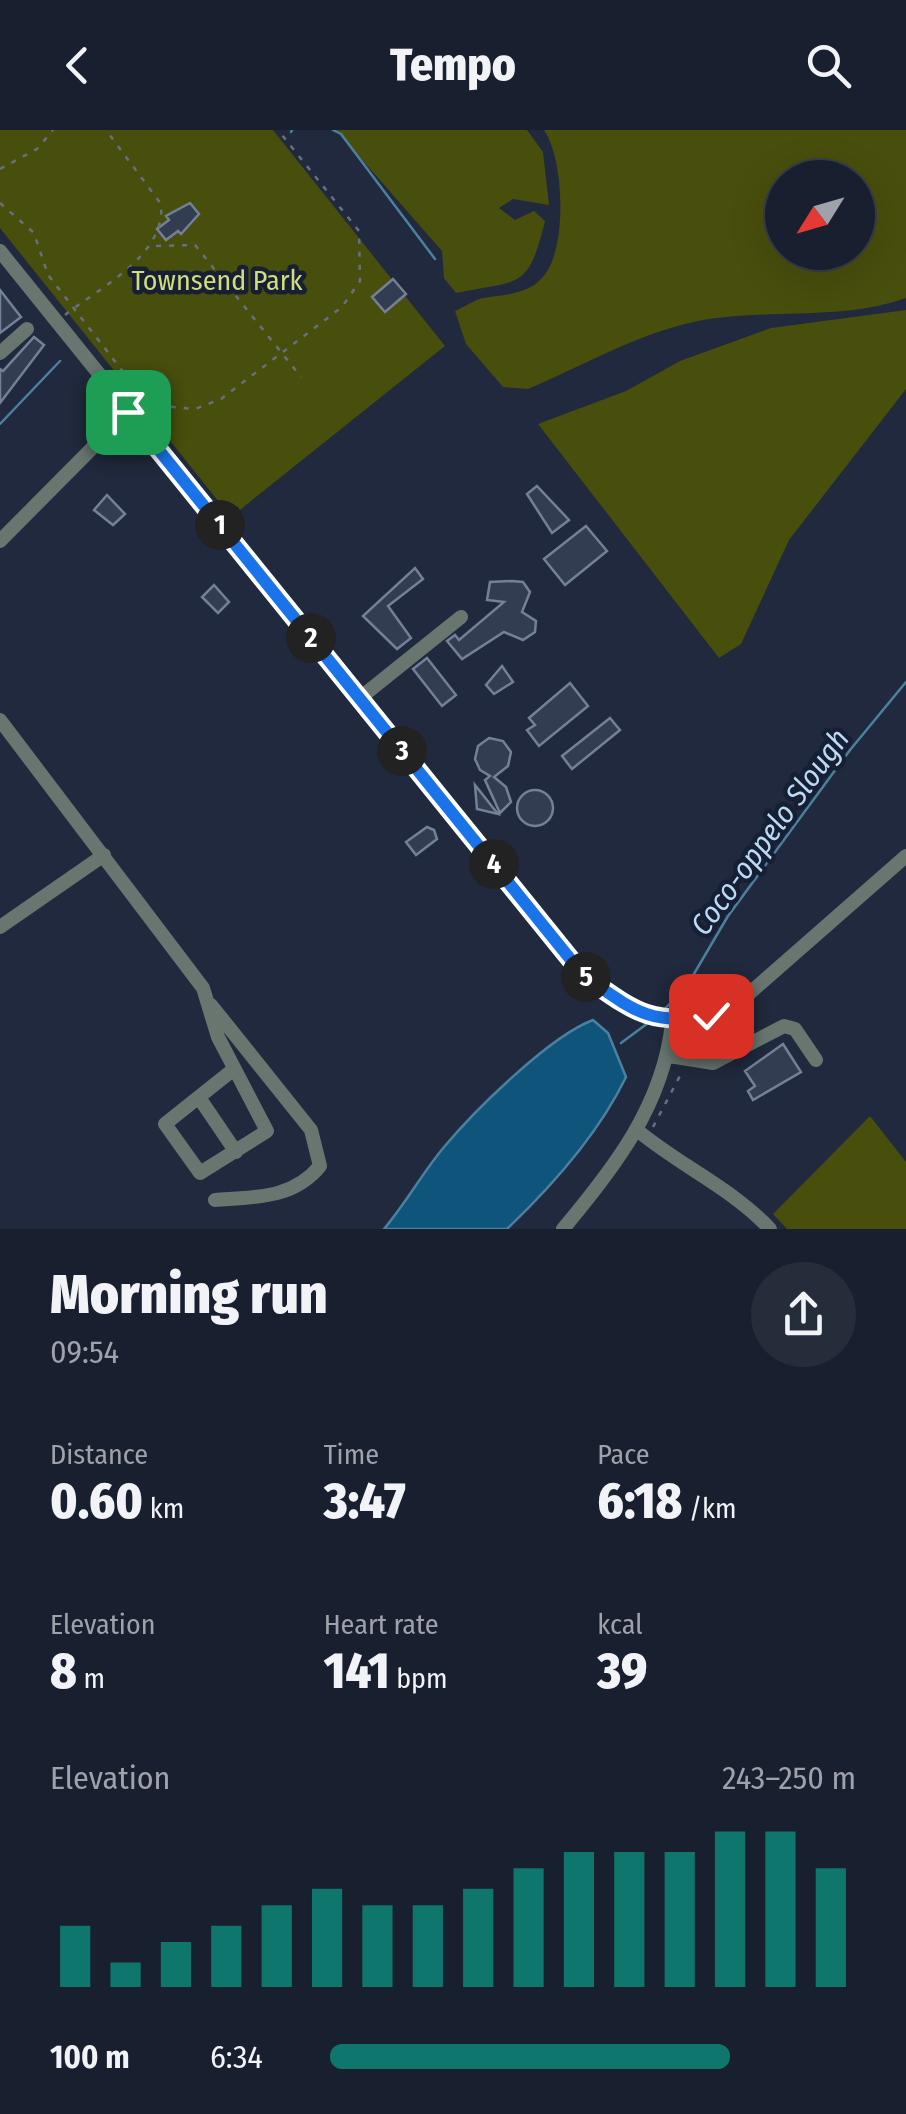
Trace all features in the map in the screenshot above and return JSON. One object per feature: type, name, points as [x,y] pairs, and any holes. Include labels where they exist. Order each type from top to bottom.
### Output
[{"type":"street","points":[[0,251],[584,976],[642,1016],[672,1022],[711,1016],[736,1005],[906,856]]},
{"type":"street","points":[[0,353],[26,330]]},
{"type":"street","points":[[0,541],[128,412]]},
{"type":"street","points":[[360,698],[460,617]]},
{"type":"street","points":[[0,720],[203,988],[234,1069],[267,1130],[200,1173],[165,1124],[234,1069]]},
{"type":"street","points":[[0,927],[104,855]]},
{"type":"street","points":[[207,1000],[311,1130],[320,1166],[310,1178],[278,1196],[215,1200]]},
{"type":"street","points":[[564,1229],[620,1161],[637,1130],[668,1056],[672,1022]]},
{"type":"street","points":[[668,1056],[713,1063],[784,1026],[794,1029],[816,1060]]},
{"type":"street","points":[[200,1098],[236,1152]]},
{"type":"street","points":[[637,1130],[696,1174],[722,1187],[770,1229]]},
{"type":"path","points":[[0,169],[37,149],[53,130]]},
{"type":"path","points":[[106,130],[161,204],[154,246]]},
{"type":"path","points":[[0,202],[34,233],[48,275],[71,310],[139,388],[160,406],[180,411],[221,398],[342,308],[360,282],[359,231],[278,130]]},
{"type":"path","points":[[56,322],[154,246],[195,245],[301,377]]},
{"type":"green space","name":"Townsend Park","points":[[0,130],[273,130],[445,346],[231,517],[0,228]]},
{"type":"green space","points":[[336,130],[527,130],[543,152],[549,205],[513,199],[499,208],[515,220],[534,211],[545,221],[527,271],[508,283],[456,293],[444,278],[442,251]]},
{"type":"green space","points":[[544,130],[906,130],[906,298],[852,310],[740,316],[685,324],[625,345],[528,389],[503,387],[466,344],[455,311],[480,299],[525,290],[546,273],[553,259],[560,222],[556,160]]},
{"type":"green space","points":[[906,310],[906,389],[789,540],[741,644],[719,658],[538,424],[626,391],[680,361],[771,328]]},
{"type":"green space","points":[[870,1116],[906,1162],[906,1229],[787,1229],[773,1214]]},
{"type":"water","points":[[593,1020],[608,1033],[626,1077],[588,1138],[507,1229],[384,1229],[436,1157],[474,1114],[535,1057]]},
{"type":"building","points":[[190,203],[199,214],[181,234],[178,231],[166,240],[157,229],[169,220],[166,216]]},
{"type":"building","points":[[393,279],[406,294],[385,312],[372,297]]},
{"type":"building","points":[[0,290],[21,317],[0,333]]},
{"type":"building","points":[[34,337],[44,345],[0,403],[0,369],[3,371]]},
{"type":"building","points":[[537,486],[569,520],[552,533],[527,494]]},
{"type":"building","points":[[107,495],[125,514],[113,525],[94,510]]},
{"type":"building","points":[[586,526],[607,551],[565,585],[544,559]]},
{"type":"building","points":[[415,568],[423,579],[388,606],[411,638],[397,649],[363,616]]},
{"type":"building","points":[[490,582],[523,582],[530,592],[522,612],[536,621],[535,632],[523,640],[504,632],[462,659],[447,641],[455,635],[459,640],[504,602],[487,600]]},
{"type":"building","points":[[214,585],[229,602],[218,613],[202,597]]},
{"type":"building","points":[[427,658],[456,695],[442,706],[413,669]]},
{"type":"building","points":[[502,666],[513,682],[494,694],[486,685]]},
{"type":"building","points":[[570,683],[588,706],[539,746],[527,730],[535,725],[529,718]]},
{"type":"building","points":[[610,718],[620,730],[572,769],[562,756]]},
{"type":"building","points":[[489,738],[503,741],[511,752],[508,766],[494,777],[506,787],[511,802],[500,813],[485,780],[490,776],[480,770],[475,759],[478,746]]},
{"type":"building","points":[[475,785],[498,814],[477,809]]},
{"type":"building","points":[[535,790],[548,795],[553,808],[548,821],[535,826],[522,821],[517,808],[522,795]]},
{"type":"building","points":[[427,827],[434,830],[437,839],[416,855],[406,842]]},
{"type":"building","points":[[783,1044],[801,1072],[753,1100],[748,1091],[755,1086],[745,1071]]},
{"type":"waterway","points":[[333,130],[341,134],[435,259]]},
{"type":"waterway","points":[[0,424],[60,361]]},
{"type":"waterway","name":"Coco-oppelo Slough","points":[[662,1012],[688,984],[728,916],[850,750],[906,682]]},
{"type":"waterway","name":"Coco-oppelo Slough","points":[[621,1043],[648,1023]]},
{"type":"route","points":[[128,412],[584,976],[642,1016],[672,1022],[711,1016]]}]
